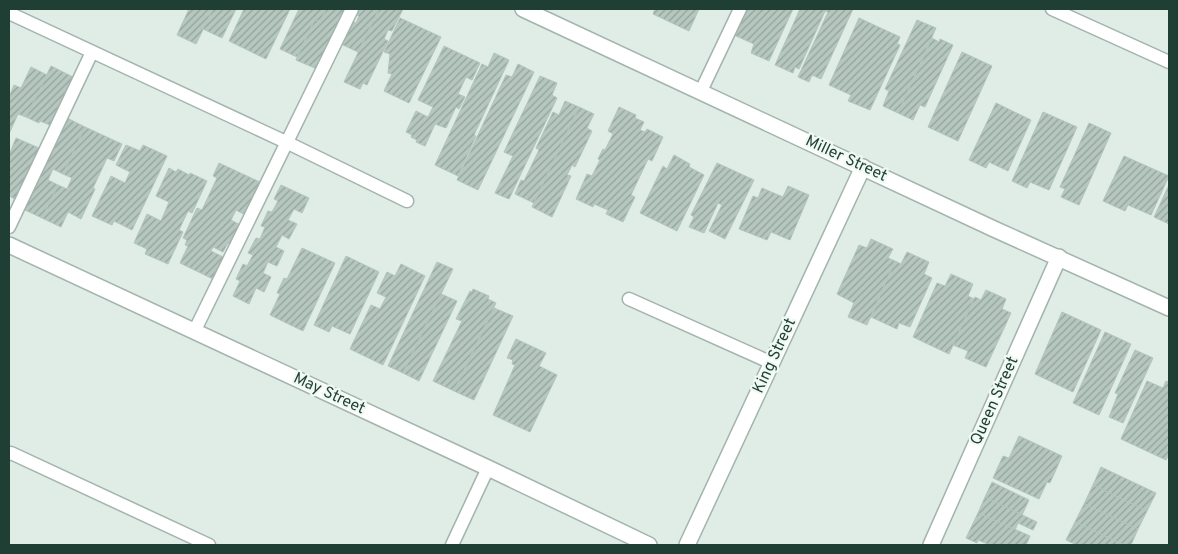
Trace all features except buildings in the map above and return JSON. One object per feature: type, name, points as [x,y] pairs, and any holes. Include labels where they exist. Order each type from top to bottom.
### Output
[{"type":"street","name":"Miller Street","points":[[523,9],[1169,308]]},
{"type":"street","name":"King Street","points":[[692,544],[772,363],[863,167]]},
{"type":"street","name":"May Street","points":[[9,245],[649,545]]},
{"type":"street","name":"Queen Street","points":[[931,545],[1059,257]]},
{"type":"lane","points":[[194,332],[352,9]]},
{"type":"lane","points":[[701,92],[740,9]]},
{"type":"lane","points":[[1052,9],[1169,62]]},
{"type":"lane","points":[[9,13],[288,142],[407,201]]},
{"type":"lane","points":[[9,227],[92,52]]},
{"type":"lane","points":[[629,299],[772,363]]},
{"type":"lane","points":[[9,454],[11,453],[209,545]]},
{"type":"lane","points":[[452,545],[488,468]]}]
